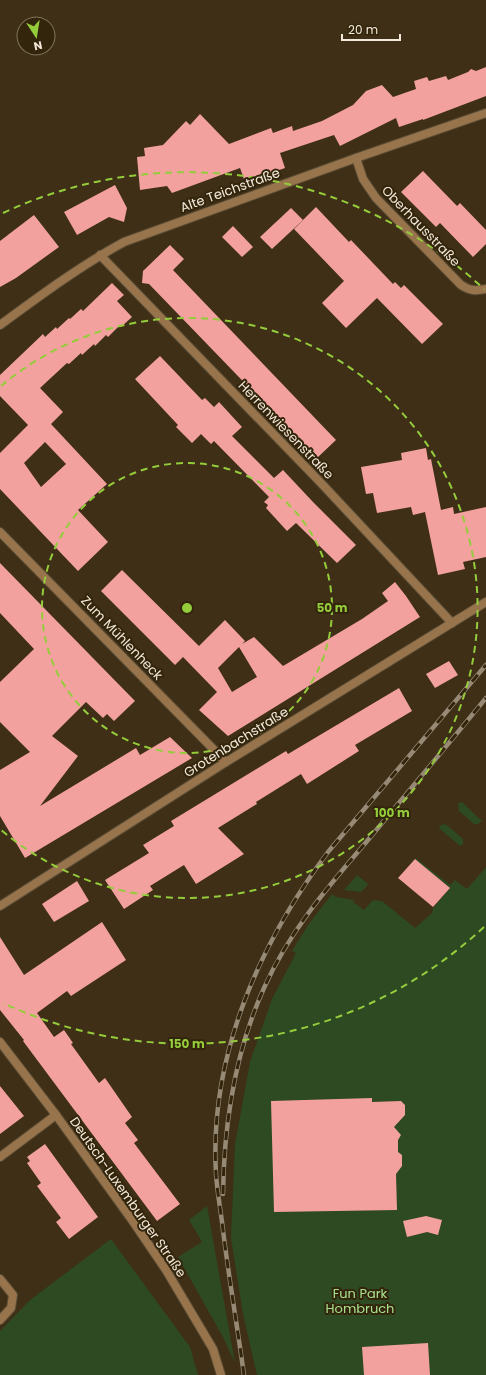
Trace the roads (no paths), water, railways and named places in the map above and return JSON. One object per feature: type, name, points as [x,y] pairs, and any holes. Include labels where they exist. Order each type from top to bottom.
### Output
[{"type":"street","name":"Alte Teichstraße","points":[[0,325],[69,275],[100,255],[124,242],[356,158],[486,113]]},
{"type":"street","name":"Oberhausstraße","points":[[356,158],[363,179],[376,198],[461,285],[468,290],[476,291],[486,289]]},
{"type":"street","name":"Herrenwiesenstraße","points":[[100,255],[321,483],[452,623]]},
{"type":"street","name":"Zum Mühlenheck","points":[[0,532],[226,762]]},
{"type":"street","name":"Grotenbachstraße","points":[[0,906],[226,762],[486,602]]},
{"type":"street","name":"Deutsch-Luxemburger Straße","points":[[0,1042],[56,1115],[166,1270],[213,1349],[220,1375]]},
{"type":"street","points":[[0,1157],[56,1115]]},
{"type":"street","points":[[0,1279],[12,1295],[11,1308],[0,1320]]},
{"type":"railway","points":[[244,1375],[216,1174],[216,1130],[221,1087],[230,1045],[260,963],[280,925],[303,887],[328,852],[486,665]]},
{"type":"railway","points":[[223,1194],[226,1141],[233,1089],[254,1012],[274,967],[298,928],[324,892],[486,698]]},
{"type":"park label","name":"Fun Park Hombruch","points":[[360,1300]]}]
